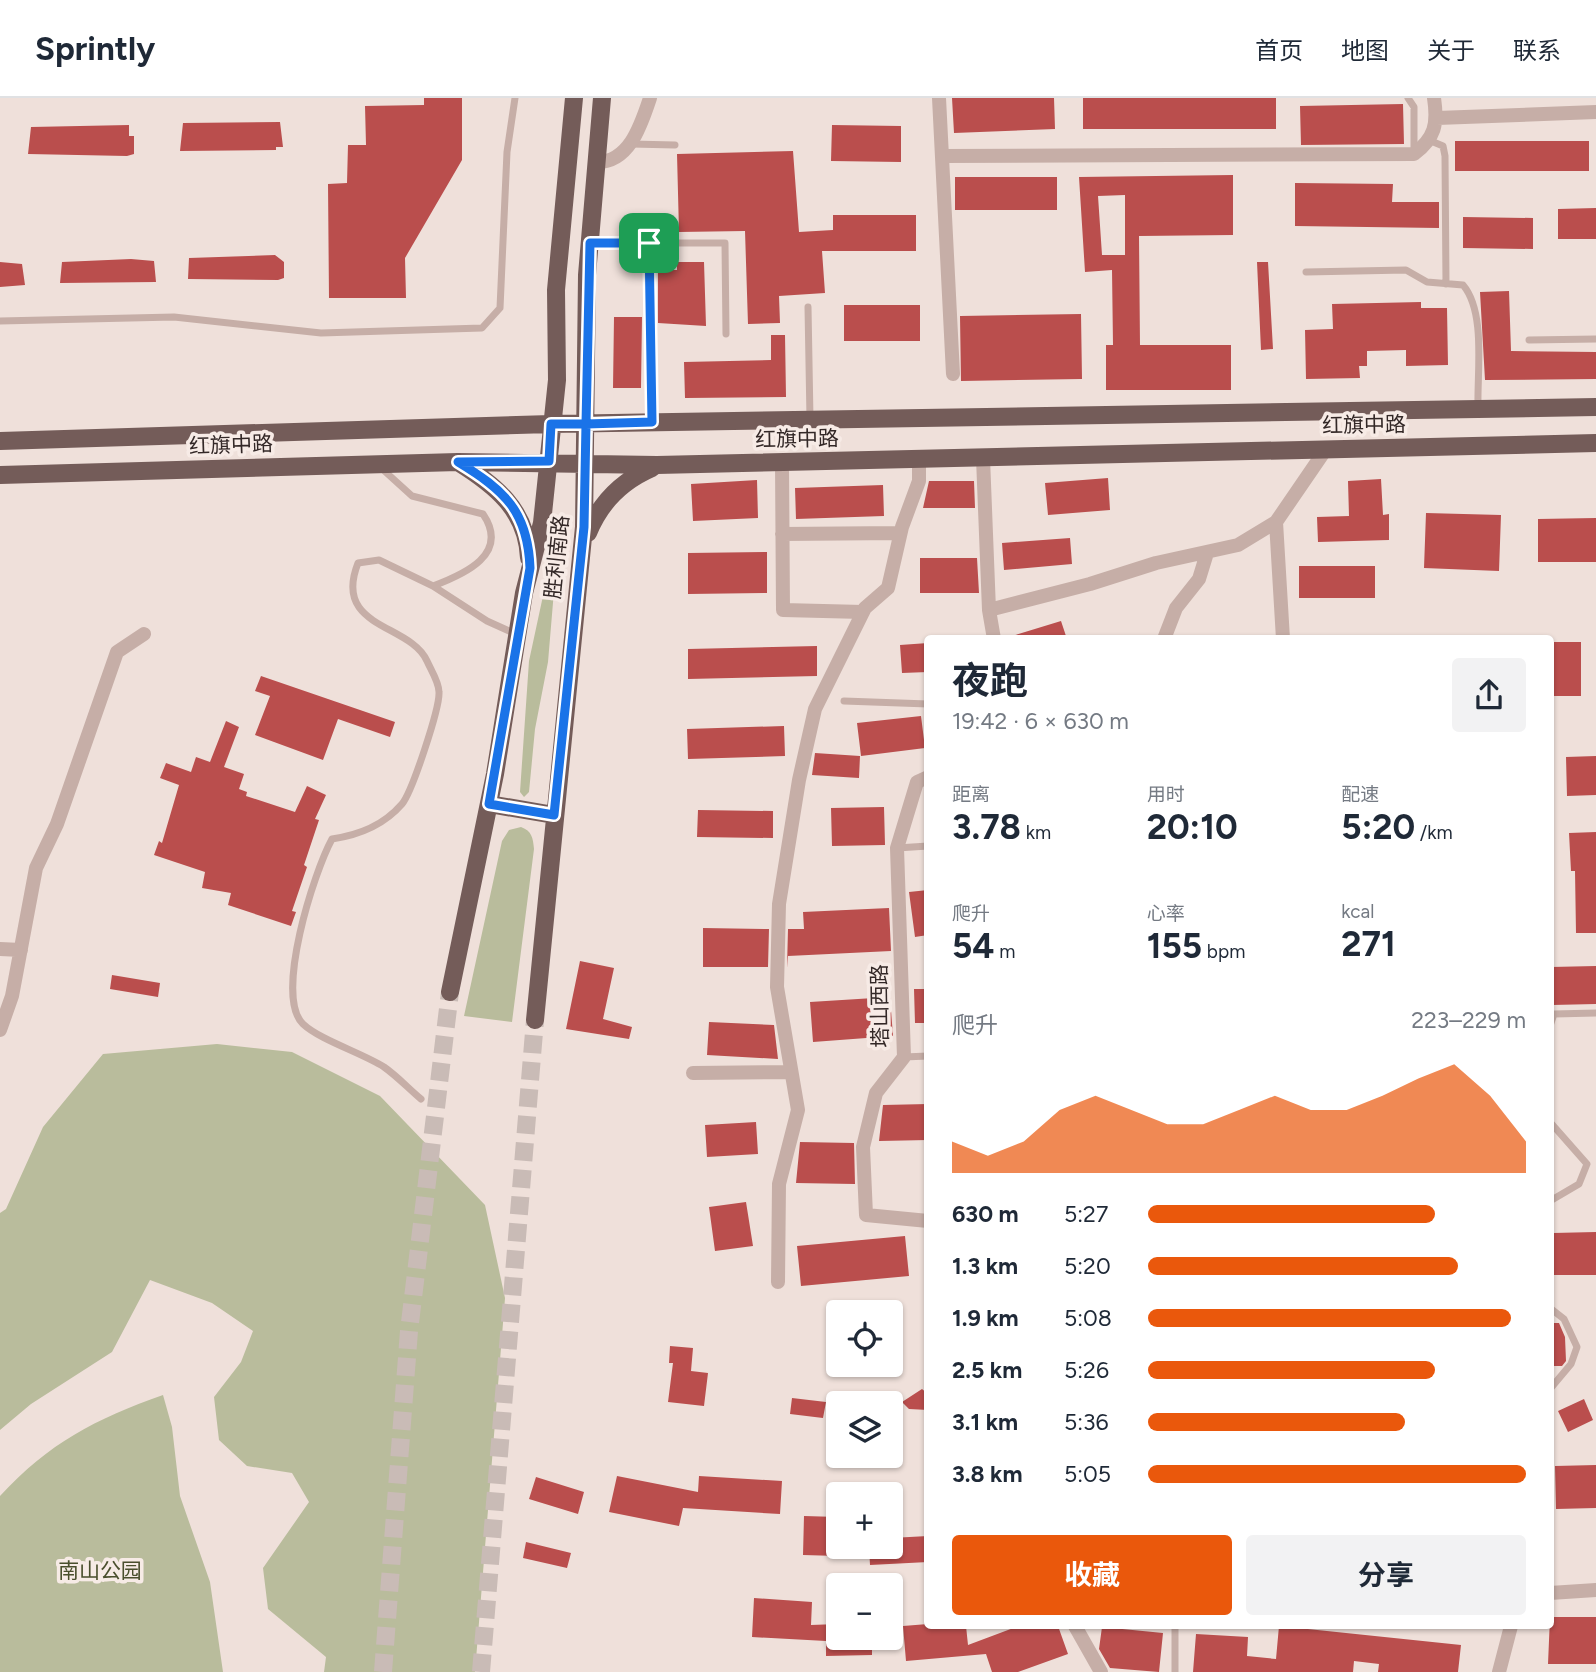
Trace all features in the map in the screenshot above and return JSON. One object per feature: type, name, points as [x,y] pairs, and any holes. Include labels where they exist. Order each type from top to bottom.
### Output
[{"type":"main road","name":"胜利南路","points":[[450,992],[489,804],[530,568],[542,523],[557,380],[556,290],[574,98]]},
{"type":"main road","name":"胜利南路","points":[[535,1020],[582,553],[587,465],[590,243],[602,98]]},
{"type":"main road","name":"红旗中路","points":[[0,442],[551,424],[1596,407]]},
{"type":"main road","name":"红旗中路","points":[[0,475],[458,462],[549,461],[587,465],[782,463],[1596,443]]},
{"type":"main road","points":[[458,462],[486,480],[510,502],[526,532],[530,568]]},
{"type":"main road","points":[[582,553],[595,514],[629,480],[657,465]]},
{"type":"main road","points":[[489,804],[554,815]]},
{"type":"street","points":[[595,162],[616,159],[630,144],[650,98]]},
{"type":"street","points":[[939,98],[953,374]]},
{"type":"street","points":[[942,156],[1414,155],[1431,141],[1437,118],[1434,98]]},
{"type":"street","points":[[1437,118],[1596,112]]},
{"type":"street","points":[[989,610],[1090,584],[1156,563],[1238,545],[1276,522],[1326,449]]},
{"type":"street","points":[[983,458],[989,610],[993,635]]},
{"type":"street","points":[[778,1282],[779,1184],[798,1110],[777,987],[779,904],[815,709],[863,612],[888,588],[900,533],[919,481],[919,459]]},
{"type":"street","points":[[782,463],[783,610],[863,612]]},
{"type":"street","points":[[1276,522],[1283,635]]},
{"type":"street","points":[[782,534],[900,533]]},
{"type":"street","points":[[1166,635],[1176,608],[1199,579],[1207,553]]},
{"type":"street","points":[[0,1030],[12,996],[36,868],[58,824],[117,652],[144,634]]},
{"type":"street","name":"塔山西路","points":[[924,779],[917,782],[897,848],[904,1057],[876,1093],[863,1147],[866,1215],[924,1221]]},
{"type":"street","points":[[0,948],[21,950]]},
{"type":"street","points":[[693,1073],[791,1072]]},
{"type":"street","points":[[1554,1593],[1596,1590]]},
{"type":"street","points":[[1077,1629],[1101,1672]]},
{"type":"street","points":[[1499,1672],[1510,1629]]},
{"type":"lane","points":[[0,321],[174,317],[321,333],[482,328],[500,308],[507,152],[515,98]]},
{"type":"lane","points":[[1408,98],[1414,107],[1414,155]]},
{"type":"lane","points":[[1431,141],[1444,146],[1446,284]]},
{"type":"lane","points":[[630,144],[675,145]]},
{"type":"lane","points":[[590,243],[725,243],[726,334]]},
{"type":"lane","points":[[649,243],[652,422]]},
{"type":"lane","points":[[1306,272],[1406,270],[1427,282],[1463,285],[1471,295],[1477,312],[1478,409]]},
{"type":"lane","points":[[808,307],[810,420]]},
{"type":"lane","points":[[1529,340],[1596,339]]},
{"type":"lane","points":[[376,464],[412,496],[483,514],[488,522],[492,539],[489,553],[471,569],[433,586]]},
{"type":"lane","points":[[421,1099],[386,1068],[304,1026],[294,1013],[294,974],[302,919],[331,839],[353,836],[380,824],[404,802],[434,720],[439,690],[425,657],[401,637],[377,626],[357,604],[352,577],[358,562],[379,560],[433,586],[487,621],[517,635]]},
{"type":"lane","points":[[844,701],[924,704]]},
{"type":"lane","points":[[897,848],[924,846]]},
{"type":"lane","points":[[1554,1014],[1596,1013]]},
{"type":"lane","points":[[904,1057],[924,1056]]},
{"type":"lane","points":[[1554,1127],[1587,1164],[1579,1184],[1554,1199]]},
{"type":"lane","points":[[1554,1311],[1564,1319],[1577,1347],[1571,1364],[1554,1384]]},
{"type":"lane","points":[[1175,1629],[1175,1672]]},
{"type":"green space","points":[[552,554],[556,555],[556,567],[548,662],[535,729],[529,792],[524,797],[520,792],[529,661]]},
{"type":"green space","points":[[521,827],[531,835],[534,849],[512,1022],[464,1016],[502,841],[509,830]]},
{"type":"green space","points":[[217,1044],[292,1052],[380,1096],[485,1205],[505,1298],[475,1672],[324,1672],[326,1657],[268,1609],[263,1568],[309,1502],[292,1473],[247,1466],[219,1440],[214,1397],[241,1362],[253,1331],[212,1303],[150,1280],[112,1352],[31,1404],[0,1430],[0,1213],[6,1209],[43,1127],[103,1054]]},
{"type":"green space","name":"南山公园","points":[[163,1395],[172,1427],[180,1496],[210,1582],[223,1672],[0,1672],[0,1496],[37,1461],[74,1435],[116,1413]]},
{"type":"building","points":[[424,98],[462,98],[462,160],[405,258],[406,298],[329,298],[328,184],[347,183],[348,145],[366,145],[365,106],[424,105]]},
{"type":"building","points":[[952,98],[1054,98],[1055,129],[954,133]]},
{"type":"building","points":[[1083,98],[1276,98],[1276,129],[1083,129]]},
{"type":"building","points":[[1403,104],[1404,144],[1301,145],[1300,106]]},
{"type":"building","points":[[280,122],[283,147],[276,147],[276,150],[180,151],[183,123]]},
{"type":"building","points":[[129,125],[129,136],[134,136],[134,154],[28,154],[31,127]]},
{"type":"building","points":[[832,125],[901,126],[901,162],[831,161]]},
{"type":"building","points":[[1455,141],[1589,141],[1589,171],[1455,171]]},
{"type":"building","points":[[793,151],[799,232],[833,230],[833,215],[916,215],[916,251],[822,251],[825,293],[779,296],[780,323],[748,324],[745,231],[679,232],[677,154]]},
{"type":"building","points":[[1233,175],[1233,235],[1139,236],[1140,345],[1231,345],[1231,390],[1106,390],[1106,345],[1113,345],[1112,270],[1085,272],[1079,177]],"holes":[[[1125,195],[1125,255],[1102,255],[1098,196]]]},
{"type":"building","points":[[955,177],[1057,177],[1057,210],[955,210]]},
{"type":"building","points":[[1295,183],[1393,184],[1392,202],[1439,202],[1439,228],[1295,226]]},
{"type":"building","points":[[1596,208],[1596,239],[1558,239],[1558,209]]},
{"type":"building","points":[[1463,217],[1533,218],[1533,249],[1463,248]]},
{"type":"building","points":[[275,255],[284,262],[284,278],[278,280],[188,279],[189,258]]},
{"type":"building","points":[[131,259],[154,261],[156,282],[60,283],[62,262]]},
{"type":"building","points":[[0,262],[22,264],[25,285],[0,287]]},
{"type":"building","points":[[677,262],[704,262],[706,326],[658,323],[658,270],[677,270]]},
{"type":"building","points":[[1257,262],[1268,262],[1273,349],[1261,350]]},
{"type":"building","points":[[1509,291],[1511,351],[1596,352],[1596,379],[1485,380],[1480,292]]},
{"type":"building","points":[[1421,302],[1421,308],[1447,308],[1448,365],[1406,366],[1406,350],[1367,351],[1367,366],[1359,366],[1360,378],[1306,379],[1305,330],[1333,329],[1332,304]]},
{"type":"building","points":[[844,305],[920,305],[920,341],[844,341]]},
{"type":"building","points":[[1081,314],[1082,379],[961,381],[960,316]]},
{"type":"building","points":[[614,317],[642,317],[641,388],[613,388]]},
{"type":"building","points":[[771,335],[785,335],[786,397],[685,398],[684,362],[771,360]]},
{"type":"building","points":[[1108,478],[1110,510],[1048,515],[1045,483]]},
{"type":"building","points":[[1381,479],[1383,515],[1389,514],[1389,540],[1318,542],[1317,517],[1349,516],[1348,481]]},
{"type":"building","points":[[757,480],[758,518],[693,521],[691,484]]},
{"type":"building","points":[[929,481],[974,481],[975,508],[923,508]]},
{"type":"building","points":[[883,485],[884,516],[796,519],[795,488]]},
{"type":"building","points":[[1426,513],[1501,515],[1499,571],[1424,568]]},
{"type":"building","points":[[1596,518],[1596,562],[1538,562],[1538,519]]},
{"type":"building","points":[[1070,538],[1072,564],[1004,570],[1002,543]]},
{"type":"building","points":[[767,552],[767,593],[688,594],[688,553]]},
{"type":"building","points":[[920,558],[977,558],[979,593],[920,593]]},
{"type":"building","points":[[1299,566],[1375,566],[1375,598],[1299,598]]},
{"type":"building","points":[[1061,621],[1066,635],[1015,635]]},
{"type":"building","points":[[1554,642],[1581,642],[1581,696],[1554,696]]},
{"type":"building","points":[[924,643],[924,672],[902,673],[900,645]]},
{"type":"building","points":[[817,646],[817,676],[688,679],[688,649]]},
{"type":"building","points":[[261,676],[395,722],[390,737],[338,719],[323,760],[255,735],[270,696],[255,691]]},
{"type":"building","points":[[921,716],[924,748],[861,756],[857,723]]},
{"type":"building","points":[[226,721],[239,727],[224,767],[244,774],[239,789],[247,792],[246,796],[295,812],[307,786],[326,795],[315,819],[319,820],[304,865],[307,867],[292,911],[296,912],[291,926],[228,905],[231,893],[202,888],[205,872],[154,855],[159,841],[162,843],[179,785],[160,778],[166,763],[191,772],[196,757],[210,762]]},
{"type":"building","points":[[784,726],[785,756],[688,759],[687,729]]},
{"type":"building","points":[[815,753],[860,756],[859,778],[812,775]]},
{"type":"building","points":[[1596,756],[1596,795],[1567,796],[1566,757]]},
{"type":"building","points":[[884,807],[885,845],[832,846],[831,808]]},
{"type":"building","points":[[698,810],[773,811],[773,838],[697,837]]},
{"type":"building","points":[[1596,832],[1596,933],[1576,933],[1575,871],[1571,871],[1569,833]]},
{"type":"building","points":[[924,890],[924,936],[915,937],[909,892]]},
{"type":"building","points":[[889,908],[891,951],[788,956],[787,968],[788,929],[804,929],[803,912]]},
{"type":"building","points":[[703,928],[769,929],[768,967],[703,967]]},
{"type":"building","points":[[580,961],[614,968],[603,1019],[632,1027],[629,1039],[566,1029]]},
{"type":"building","points":[[1596,966],[1596,1004],[1554,1005],[1554,967]]},
{"type":"building","points":[[112,975],[160,983],[158,997],[110,989]]},
{"type":"building","points":[[914,989],[924,989],[924,1023],[915,1023]]},
{"type":"building","points":[[890,997],[893,1036],[813,1042],[810,1002]]},
{"type":"building","points":[[709,1022],[774,1025],[778,1059],[707,1055]]},
{"type":"building","points":[[924,1104],[924,1140],[879,1141],[883,1105]]},
{"type":"building","points":[[756,1122],[758,1154],[707,1157],[705,1125]]},
{"type":"building","points":[[800,1142],[854,1143],[855,1184],[796,1183]]},
{"type":"building","points":[[746,1202],[753,1246],[715,1251],[709,1207]]},
{"type":"building","points":[[1596,1232],[1596,1275],[1554,1275],[1554,1233]]},
{"type":"building","points":[[905,1236],[909,1276],[801,1286],[797,1246]]},
{"type":"building","points":[[1554,1323],[1559,1323],[1565,1337],[1566,1361],[1562,1366],[1554,1366]]},
{"type":"building","points":[[670,1346],[693,1348],[691,1371],[708,1373],[704,1406],[668,1402],[673,1363],[669,1363]]},
{"type":"building","points":[[922,1389],[924,1410],[909,1409],[903,1401]]},
{"type":"building","points":[[792,1398],[826,1402],[823,1418],[790,1414]]},
{"type":"building","points":[[1584,1399],[1593,1420],[1568,1432],[1558,1411]]},
{"type":"building","points":[[1596,1465],[1596,1508],[1556,1509],[1555,1466]]},
{"type":"building","points":[[617,1476],[698,1492],[699,1476],[782,1481],[780,1514],[683,1508],[679,1526],[609,1512]]},
{"type":"building","points":[[536,1477],[584,1492],[578,1514],[529,1499]]},
{"type":"building","points":[[804,1516],[826,1517],[826,1556],[803,1555]]},
{"type":"building","points":[[924,1536],[924,1562],[870,1565],[870,1559],[903,1559],[903,1537]]},
{"type":"building","points":[[526,1542],[571,1553],[567,1568],[523,1558]]},
{"type":"building","points":[[754,1598],[812,1602],[811,1625],[826,1624],[826,1641],[752,1637]]},
{"type":"building","points":[[1554,1617],[1596,1617],[1596,1664],[1548,1664],[1549,1629],[1554,1629]]},
{"type":"building","points":[[924,1624],[924,1629],[966,1629],[968,1645],[1011,1629],[1059,1629],[1068,1654],[1018,1672],[992,1672],[986,1654],[906,1661],[903,1626]]},
{"type":"building","points":[[1102,1629],[1163,1633],[1159,1672],[1110,1668],[1099,1649]]},
{"type":"building","points":[[1279,1629],[1308,1629],[1461,1645],[1458,1672],[1378,1672],[1379,1664],[1354,1661],[1353,1672],[1193,1672],[1196,1634],[1248,1637],[1247,1656],[1276,1659]]},
{"type":"building","points":[[826,1650],[872,1650],[872,1655],[826,1656]]},
{"type":"tunnel","points":[[383,1672],[409,1331],[450,992]]},
{"type":"tunnel","points":[[481,1672],[535,1020]]},
{"type":"route","points":[[649,243],[590,243],[587,275],[586,424],[551,424],[549,461],[458,462],[486,480],[510,502],[526,532],[529,551],[530,568],[489,804],[554,815],[584,527],[586,424],[652,422],[649,243]]}]
